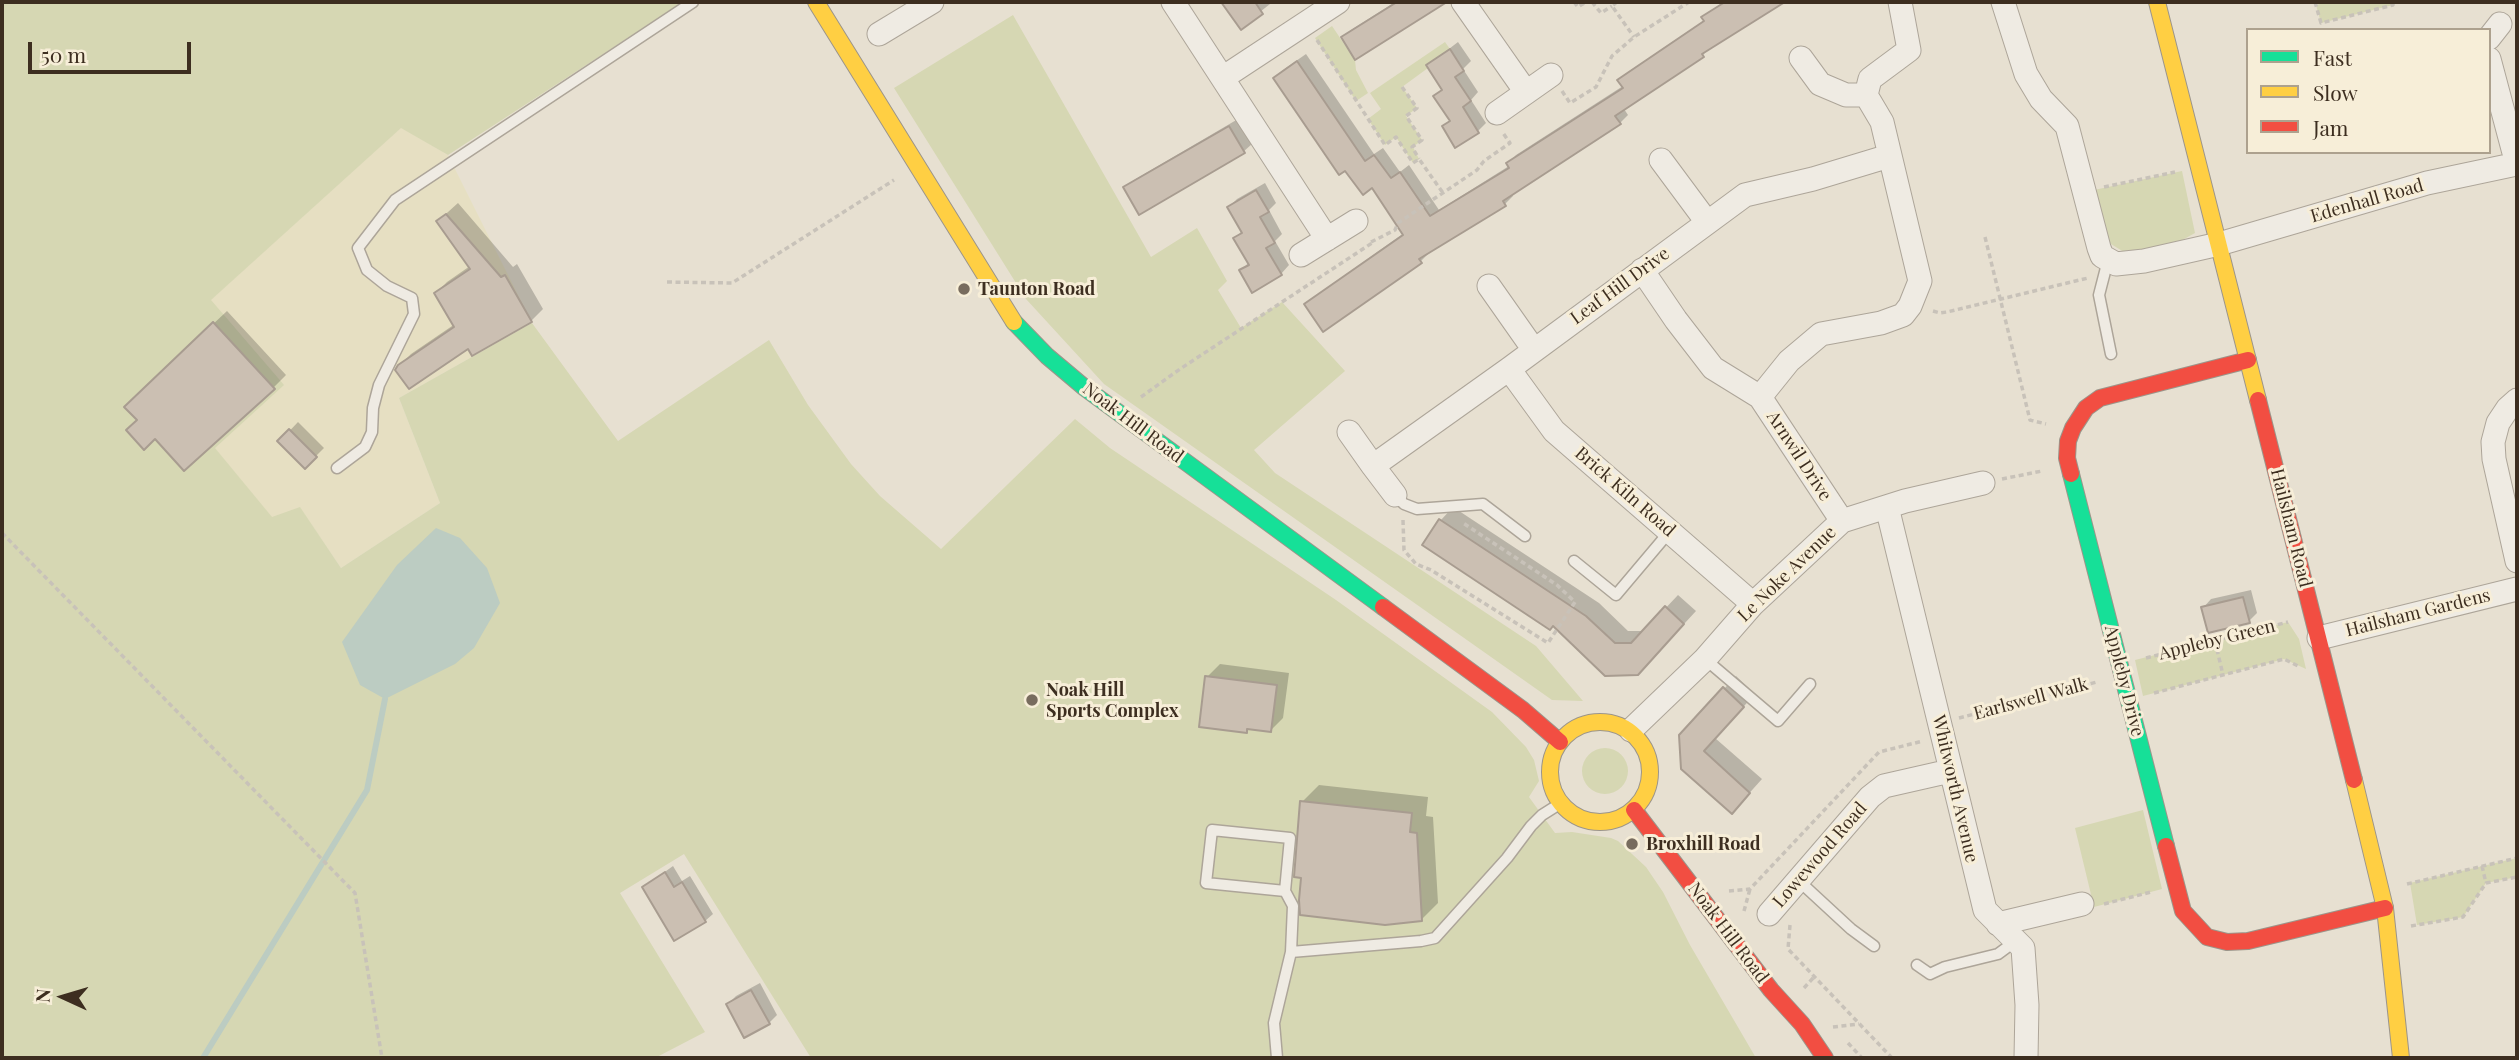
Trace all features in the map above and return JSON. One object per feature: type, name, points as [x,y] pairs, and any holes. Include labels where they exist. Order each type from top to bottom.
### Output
[{"type":"street","name":"Noak Hill Road","points":[[816,2],[1012,320],[1047,356],[1119,413],[1523,710],[1560,742]]},
{"type":"street","points":[[879,34],[932,2]]},
{"type":"street","points":[[1173,2],[1224,77],[1326,239]]},
{"type":"street","points":[[1224,77],[1338,2]]},
{"type":"street","points":[[1463,2],[1526,92]]},
{"type":"street","points":[[1760,397],[1789,361],[1821,334],[1881,323],[1903,315],[1911,304],[1920,281],[1882,122],[1866,95],[1870,79],[1909,50],[1900,2]]},
{"type":"street","points":[[2003,2],[2026,74],[2041,99],[2067,126],[2099,248],[2108,260]]},
{"type":"street","name":"Hailsham Road","points":[[2157,2],[2317,627],[2381,890],[2388,929],[2402,1058]]},
{"type":"street","points":[[1801,58],[1820,84],[1846,95],[1866,95]]},
{"type":"street","points":[[2491,67],[2517,164]]},
{"type":"street","points":[[1497,113],[1551,75]]},
{"type":"street","name":"Leaf Hill Drive","points":[[1373,466],[1745,195],[1889,156]]},
{"type":"street","points":[[1661,160],[1707,222]]},
{"type":"street","name":"Edenhall Road","points":[[2108,260],[2123,265],[2219,244],[2427,183],[2517,164]]},
{"type":"street","points":[[1301,255],[1356,221]]},
{"type":"street","name":"Arnwil Drive","points":[[1642,270],[1713,368],[1760,397],[1842,521]]},
{"type":"street","points":[[1489,286],[1534,351]]},
{"type":"street","points":[[2071,432],[2086,408],[2111,394],[2173,381],[2248,360]]},
{"type":"street","name":"Brick Kiln Road","points":[[1509,369],[1554,431],[1753,604]]},
{"type":"street","points":[[2517,400],[2497,423],[2493,442],[2494,459],[2517,561]]},
{"type":"street","points":[[1349,432],[1400,500]]},
{"type":"street","name":"Appleby Drive","points":[[2071,432],[2068,441],[2069,465],[2183,911],[2193,925],[2207,937],[2227,942],[2248,941],[2385,908]]},
{"type":"street","name":"Le Noke Avenue","points":[[1631,730],[1705,659],[1753,604],[1842,521],[1983,483]]},
{"type":"street","name":"Whitworth Avenue","points":[[1887,507],[1985,910],[2017,940]]},
{"type":"street","name":"Hailsham Gardens","points":[[2317,627],[2517,589]]},
{"type":"street","points":[[1604,721],[1631,730],[1644,747],[1650,764],[1648,788],[1634,810],[1619,819],[1606,822],[1583,819],[1572,814],[1561,803],[1552,787],[1550,769],[1554,752],[1560,742],[1568,733],[1585,724],[1604,721]]},
{"type":"street","name":"Lowewood Road","points":[[1773,910],[1870,797],[1884,786],[1950,771]]},
{"type":"street","name":"Noak Hill Road","points":[[1634,810],[1772,990],[1802,1024],[1825,1058]]},
{"type":"street","points":[[1998,924],[2082,904]]},
{"type":"street","points":[[2017,940],[2023,948],[2024,959],[2026,1058]]},
{"type":"street","name":"Noak Hill Road","points":[[1772,990],[1798,1047]]},
{"type":"lane","points":[[337,468],[365,447],[372,432],[373,408],[379,385],[414,314],[412,298],[387,286],[367,270],[358,248],[395,200],[693,2]]},
{"type":"lane","points":[[2108,260],[2099,295],[2111,354]]},
{"type":"lane","points":[[1400,500],[1417,509],[1483,504],[1525,536]]},
{"type":"lane","points":[[1574,561],[1616,595],[1670,531]]},
{"type":"lane","points":[[1705,659],[1778,721],[1810,684]]},
{"type":"lane","points":[[1291,952],[1435,938],[1507,859],[1531,826],[1561,803]]},
{"type":"lane","points":[[1277,1058],[1274,1023],[1291,952],[1293,906],[1284,891],[1290,838],[1212,830],[1206,883],[1284,891]]},
{"type":"lane","points":[[1799,881],[1851,929],[1874,946]]},
{"type":"lane","points":[[1917,965],[1930,974],[1945,967],[1998,954],[2017,940]]},
{"type":"path","points":[[1574,2],[1578,7],[1586,2]]},
{"type":"path","points":[[1592,2],[1601,13],[1617,2]]},
{"type":"path","points":[[1551,75],[1570,103],[1596,87],[1612,56],[1634,37],[1689,2]]},
{"type":"path","points":[[2315,2],[2321,23],[2393,5],[2393,2]]},
{"type":"path","points":[[1612,6],[1634,37]]},
{"type":"path","points":[[1306,23],[1385,145],[1396,137],[1413,163],[1419,159]]},
{"type":"path","points":[[1402,87],[1416,108],[1406,116],[1422,140],[1412,147],[1443,193]]},
{"type":"path","points":[[1119,413],[1180,369],[1395,230],[1398,223],[1477,170],[1484,161],[1510,143],[1492,117],[1497,113]]},
{"type":"path","points":[[667,282],[732,283],[917,166]]},
{"type":"path","points":[[2085,191],[2199,167]]},
{"type":"path","points":[[1356,221],[1372,243]]},
{"type":"path","points":[[1985,237],[2030,420],[2071,432]]},
{"type":"path","points":[[1911,304],[1940,313],[2091,277],[2108,260]]},
{"type":"path","points":[[1983,483],[2069,465]]},
{"type":"path","points":[[1400,500],[1404,550],[1416,564],[1431,570],[1548,643],[1575,602],[1537,571],[1439,507]]},
{"type":"path","points":[[2,533],[355,893],[382,1058]]},
{"type":"path","name":"Appleby Green","points":[[2121,670],[2215,641],[2317,627]]},
{"type":"path","points":[[2215,641],[2223,675]]},
{"type":"path","points":[[2129,699],[2284,659],[2329,679]]},
{"type":"path","name":"Earlswell Walk","points":[[1940,723],[2121,670]]},
{"type":"path","points":[[2381,890],[2517,858]]},
{"type":"path","points":[[2482,866],[2486,883]]},
{"type":"path","points":[[2388,929],[2463,917],[2486,883],[2517,877]]},
{"type":"path","points":[[2082,904],[2094,907],[2176,886]]},
{"type":"path","points":[[1743,913],[1750,889]]},
{"type":"path","points":[[1773,910],[1790,923],[1788,949],[1892,1058]]},
{"type":"path","points":[[1800,992],[1814,977]]},
{"type":"path","points":[[1832,1027],[1859,1024]]},
{"type":"shaded area","points":[[401,127],[448,155],[532,323],[399,398],[440,503],[341,568],[300,508],[272,518],[214,448],[210,300]]},
{"type":"shaded area","points":[[436,528],[460,538],[487,568],[500,603],[474,648],[455,664],[385,699],[360,685],[342,642],[397,565]]},
{"type":"green space","points":[[2,2],[683,2],[448,155],[401,128],[211,300],[284,385],[215,448],[272,517],[300,507],[341,568],[440,503],[399,398],[532,323],[618,441],[769,340],[808,405],[851,464],[880,496],[941,549],[1075,419],[1110,448],[1336,600],[1492,712],[1526,747],[1534,760],[1539,781],[1529,797],[1555,833],[1572,832],[1611,838],[1618,841],[1646,867],[1663,892],[1690,945],[1756,1058],[811,1058],[684,854],[620,893],[705,1032],[655,1058],[2,1058]]},
{"type":"green space","points":[[2327,2],[2393,2],[2393,5],[2321,23],[2316,5]]},
{"type":"green space","points":[[1013,15],[1151,257],[1197,228],[1227,281],[1218,290],[1241,328],[1282,302],[1345,371],[1254,450],[1275,473],[1536,646],[1583,701],[1552,700],[1104,384],[1026,299],[894,88]]},
{"type":"green space","points":[[1332,26],[1355,60],[1356,70],[1368,93],[1356,101],[1315,38]]},
{"type":"green space","points":[[1445,42],[1450,49],[1426,65],[1428,68],[1402,87],[1417,108],[1406,116],[1422,140],[1413,147],[1419,159],[1413,163],[1396,137],[1385,145],[1368,119],[1381,109],[1370,93]]},
{"type":"green space","points":[[2182,171],[2195,233],[2175,244],[2124,252],[2106,241],[2094,190]]},
{"type":"green space","points":[[2288,622],[2299,639],[2306,669],[2284,659],[2143,696],[2135,660]]},
{"type":"green space","points":[[1605,748],[1621,755],[1628,771],[1621,787],[1605,794],[1589,787],[1582,771],[1589,755]]},
{"type":"green space","points":[[2143,810],[2162,889],[2094,907],[2075,828]]},
{"type":"green space","points":[[2517,858],[2517,877],[2486,883],[2463,917],[2417,925],[2410,883]]},
{"type":"building","points":[[1221,2],[1255,2],[1263,14],[1241,30]]},
{"type":"building","points":[[1397,2],[1447,2],[1355,60],[1341,37]]},
{"type":"building","points":[[1725,2],[1785,2],[1702,54],[1704,57],[1615,116],[1621,124],[1503,201],[1506,206],[1419,259],[1422,263],[1323,332],[1304,304],[1403,235],[1372,188],[1363,195],[1345,171],[1339,175],[1273,78],[1297,61],[1365,161],[1374,155],[1391,178],[1400,172],[1430,216],[1509,168],[1506,163],[1623,88],[1617,80],[1704,21],[1701,17]]},
{"type":"building","points":[[1450,49],[1464,71],[1455,77],[1471,101],[1463,107],[1479,133],[1455,148],[1442,126],[1450,121],[1433,96],[1442,90],[1426,65]]},
{"type":"building","points":[[1229,126],[1245,153],[1139,215],[1123,187]]},
{"type":"building","points":[[1256,190],[1269,212],[1260,217],[1275,243],[1266,248],[1282,275],[1252,293],[1239,270],[1249,265],[1233,238],[1242,233],[1227,207]]},
{"type":"building","points":[[446,214],[501,277],[505,275],[532,322],[472,356],[468,349],[409,389],[395,370],[398,365],[454,327],[434,293],[470,269],[436,221]]},
{"type":"building","points":[[213,322],[275,389],[184,471],[155,439],[144,450],[126,430],[137,420],[124,407]]},
{"type":"building","points":[[289,429],[317,457],[305,469],[277,441]]},
{"type":"building","points":[[1439,519],[1586,616],[1615,643],[1631,643],[1665,606],[1684,624],[1638,675],[1605,676],[1553,626],[1550,630],[1422,545]]},
{"type":"building","points":[[2243,597],[2250,623],[2208,633],[2201,607]]},
{"type":"building","points":[[1205,676],[1277,685],[1271,732],[1247,729],[1247,733],[1199,727]]},
{"type":"building","points":[[1723,687],[1744,707],[1704,751],[1750,793],[1732,814],[1681,769],[1679,735]]},
{"type":"building","points":[[1300,801],[1412,813],[1410,832],[1417,833],[1422,921],[1385,925],[1300,915],[1301,878],[1294,877]]},
{"type":"building","points":[[665,872],[674,887],[682,882],[706,922],[674,941],[642,887]]},
{"type":"building","points":[[751,990],[770,1024],[744,1038],[726,1004]]},
{"type":"waterway","points":[[203,1058],[367,790],[385,699]]},
{"type":"traffic: fast","points":[[1014,322],[1047,356],[1085,388],[1383,607]]},
{"type":"traffic: fast","points":[[2071,474],[2166,846]]},
{"type":"traffic: slow","points":[[816,2],[1014,322]]},
{"type":"traffic: slow","points":[[2157,2],[2258,400]]},
{"type":"traffic: slow","points":[[1600,722],[1628,730],[1642,744],[1650,772],[1642,800],[1628,814],[1600,822],[1572,814],[1558,800],[1550,772],[1558,744],[1572,730],[1600,722]]},
{"type":"traffic: slow","points":[[2354,780],[2385,908],[2401,1058]]},
{"type":"traffic: jam","points":[[2071,474],[2067,458],[2068,441],[2086,408],[2100,398],[2248,360]]},
{"type":"traffic: jam","points":[[2258,400],[2354,780]]},
{"type":"traffic: jam","points":[[1383,607],[1523,710],[1560,742]]},
{"type":"traffic: jam","points":[[1634,810],[1771,990],[1802,1024],[1825,1058]]},
{"type":"traffic: jam","points":[[2166,846],[2183,911],[2207,937],[2227,942],[2248,941],[2385,908]]},
{"type":"place","name":"Taunton Road","points":[[964,289]]},
{"type":"place","name":"Noak Hill Sports Complex","points":[[1032,700]]},
{"type":"place","name":"Broxhill Road","points":[[1632,844]]}]
